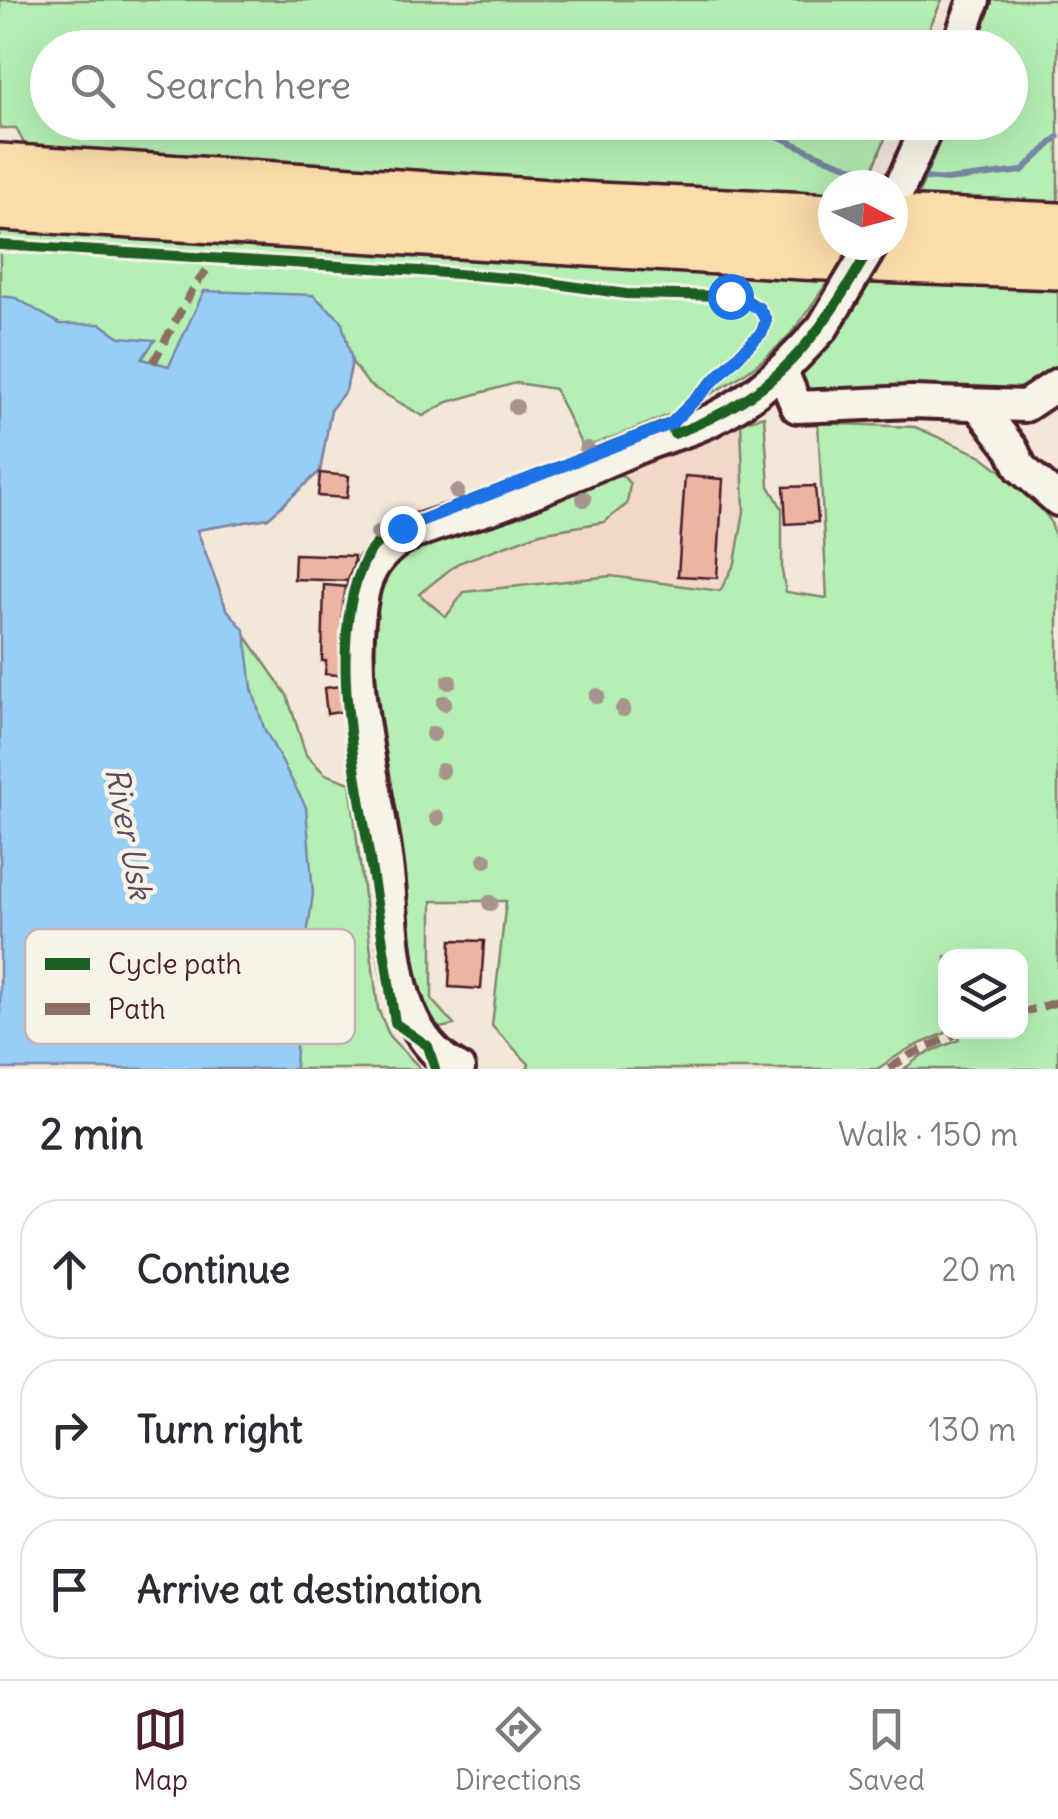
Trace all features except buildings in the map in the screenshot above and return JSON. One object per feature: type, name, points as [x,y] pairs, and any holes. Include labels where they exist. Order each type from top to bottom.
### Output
[{"type":"highway","points":[[0,167],[596,206],[818,216]]},
{"type":"highway","points":[[0,207],[782,255],[1058,266]]},
{"type":"highway","points":[[908,221],[1058,226]]},
{"type":"street","points":[[963,30],[974,0]]},
{"type":"street","points":[[907,170],[920,140]]},
{"type":"street","points":[[459,1069],[428,1046],[410,1014],[400,978],[360,677],[359,624],[371,567],[397,541],[506,503],[645,444],[713,420],[782,371],[823,327],[863,260]]},
{"type":"street","points":[[782,371],[797,407],[912,402],[1025,406],[1058,384]]},
{"type":"street","points":[[978,405],[1022,468],[1058,500]]},
{"type":"shaded area","points":[[741,422],[744,510],[735,563],[720,591],[611,576],[446,617],[418,594],[458,563],[540,533],[604,522],[630,484],[623,476],[670,450]]},
{"type":"green space","points":[[0,0],[942,0],[929,30],[30,30],[30,140],[884,140],[873,170],[818,170],[818,193],[203,168],[28,151],[16,128],[0,128]]},
{"type":"green space","points":[[985,0],[1058,0],[1058,207],[915,203],[940,140],[1028,140],[1028,30],[976,30]]},
{"type":"green space","points":[[0,228],[220,245],[830,279],[790,335],[738,377],[663,417],[583,448],[555,389],[516,383],[448,402],[423,416],[369,385],[352,362],[346,390],[331,409],[320,471],[268,518],[197,530],[226,608],[287,695],[306,755],[325,774],[350,783],[378,1009],[390,1037],[421,1069],[236,1069],[233,1044],[355,1044],[355,929],[221,929],[161,364],[0,322]]},
{"type":"green space","points":[[868,280],[1058,290],[1058,373],[1019,391],[803,398],[797,377],[840,328]]},
{"type":"green space","points":[[764,416],[769,486],[782,508],[786,592],[827,598],[818,423],[915,427],[982,456],[1028,492],[1050,520],[1058,544],[1058,1069],[904,1069],[922,1055],[959,1039],[1028,1039],[1028,949],[938,949],[938,1036],[877,1069],[527,1069],[529,1064],[492,1026],[506,901],[432,901],[432,1000],[454,1025],[440,1028],[416,1007],[369,679],[374,597],[391,560],[405,546],[605,470],[623,476],[630,484],[627,504],[604,522],[540,533],[458,563],[419,594],[446,617],[464,592],[611,576],[720,591],[735,563],[744,511],[741,422]]},
{"type":"water","name":"River Usk","points":[[204,291],[313,295],[341,320],[352,360],[346,390],[331,409],[320,471],[268,518],[197,530],[226,608],[245,631],[252,688],[264,728],[306,807],[313,894],[308,929],[25,929],[25,1044],[296,1044],[295,1069],[0,1069],[0,296],[16,298],[60,324],[101,324],[120,337],[155,340],[142,359],[169,366]]},
{"type":"waterway","points":[[913,177],[947,180],[1022,171],[1058,137]]},
{"type":"waterway","points":[[786,140],[863,170]]},
{"type":"marked path","points":[[153,363],[194,287],[215,259]]},
{"type":"marked path","points":[[1028,1011],[1058,1002]]},
{"type":"marked path","points":[[889,1069],[945,1039]]},
{"type":"cycle path","points":[[0,245],[420,271],[522,279],[626,294],[730,296],[749,301],[766,320],[762,332],[671,423],[390,532],[365,560],[347,625],[351,736],[395,1023],[428,1046],[435,1069]]},
{"type":"cycle path","points":[[671,423],[674,434],[742,401],[769,382],[813,335],[863,260]]},
{"type":"route","points":[[402,528],[671,424],[762,332],[766,320],[759,308],[730,296]]}]
